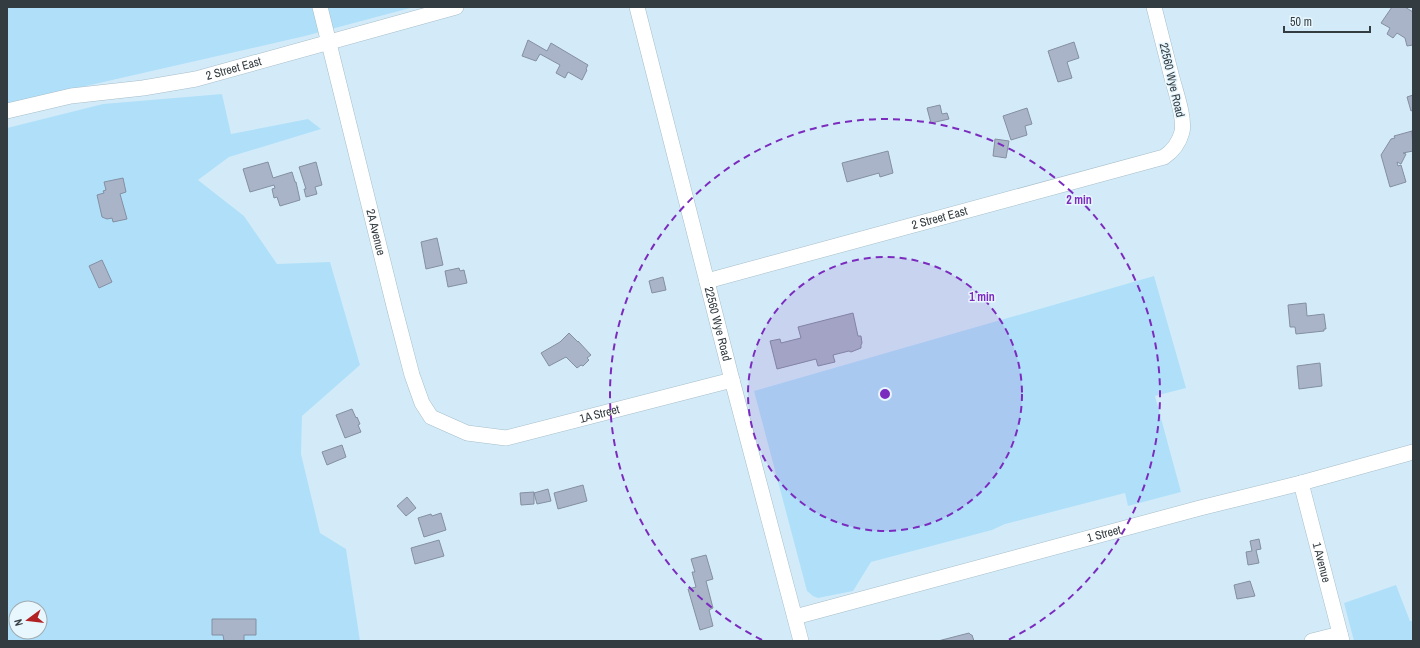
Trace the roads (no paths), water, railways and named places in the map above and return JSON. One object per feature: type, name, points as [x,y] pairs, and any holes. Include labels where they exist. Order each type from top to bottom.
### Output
[{"type":"street","name":"2A Avenue","points":[[320,7],[412,375],[422,403],[431,417],[467,433]]},
{"type":"street","name":"2 Street East","points":[[7,111],[71,96],[143,88],[196,79],[456,7]]},
{"type":"street","name":"22560 Wye Road","points":[[637,7],[732,380],[801,641]]},
{"type":"street","name":"22560 Wye Road","points":[[1154,7],[1181,114],[1182,132],[1178,144],[1171,152]]},
{"type":"street","name":"2 Street East","points":[[707,281],[1157,159],[1164,157],[1171,152]]},
{"type":"street","name":"1A Street","points":[[467,433],[506,438],[732,380]]},
{"type":"street","name":"1 Street","points":[[795,617],[1200,508],[1301,484],[1413,452]]},
{"type":"street","name":"1 Avenue","points":[[1301,484],[1341,637]]},
{"type":"street","points":[[1312,641],[1341,637]]}]
